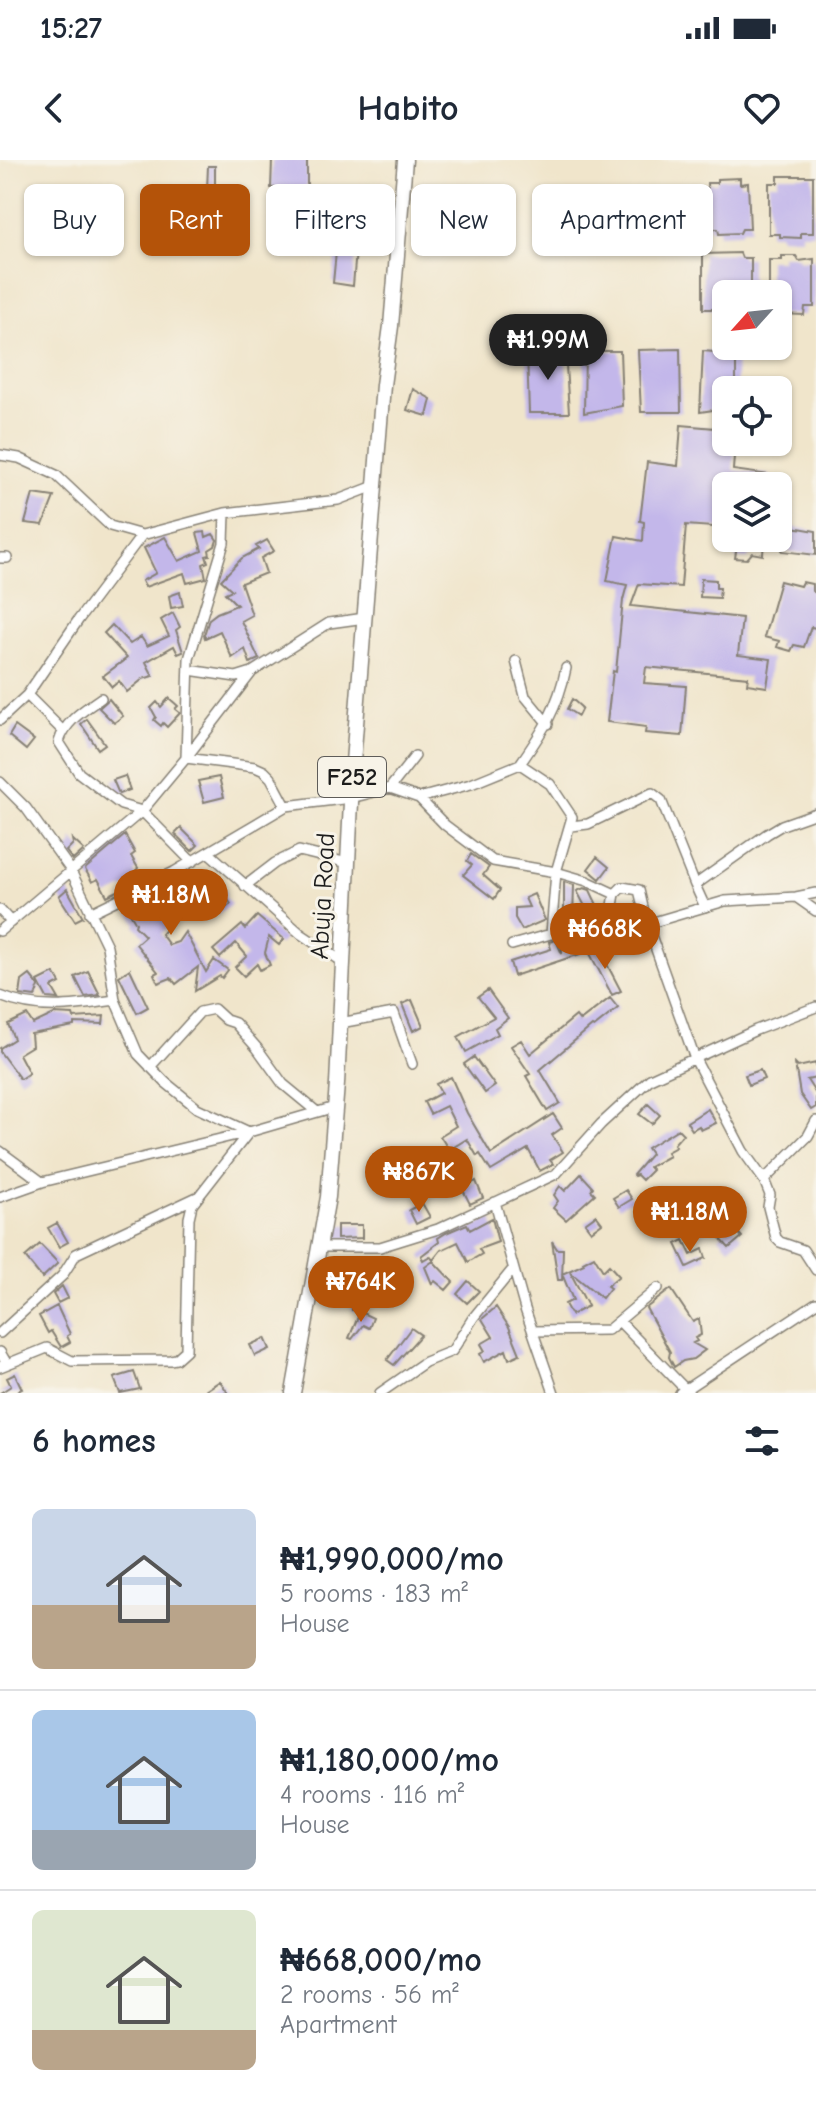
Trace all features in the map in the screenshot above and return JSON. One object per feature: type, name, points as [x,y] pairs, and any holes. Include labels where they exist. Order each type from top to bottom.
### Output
[{"type":"main road","name":"Abuja Road","points":[[293,1393],[328,1197],[351,798],[405,160]]},
{"type":"street","points":[[0,455],[19,458],[56,475],[110,526],[142,535],[225,513],[338,500],[377,485]]},
{"type":"street","points":[[186,758],[189,659],[224,543],[225,513]]},
{"type":"street","points":[[0,720],[27,695],[142,535]]},
{"type":"street","points":[[189,670],[236,677],[252,672],[329,623],[365,618]]},
{"type":"street","points":[[516,661],[525,696],[548,724]]},
{"type":"street","points":[[419,798],[471,784],[520,764],[548,724],[561,697],[566,668]]},
{"type":"street","points":[[0,931],[142,811],[252,672]]},
{"type":"street","points":[[27,695],[62,730]]},
{"type":"street","points":[[101,698],[81,711],[62,730],[59,742],[79,773],[121,805],[142,811],[192,862]]},
{"type":"street","points":[[390,788],[415,756]]},
{"type":"street","points":[[186,758],[264,771],[286,806]]},
{"type":"street","points":[[520,764],[550,784],[572,817],[556,872],[551,934]]},
{"type":"street","points":[[0,782],[26,808],[70,869],[107,946],[115,1000],[138,1054],[197,1108],[249,1132]]},
{"type":"street","points":[[90,913],[192,862],[286,806],[351,798],[390,788],[419,798],[445,825],[493,861],[556,872],[615,894]]},
{"type":"street","points":[[571,826],[588,824],[652,793],[661,800],[705,907]]},
{"type":"street","points":[[695,885],[782,825],[816,813]]},
{"type":"street","points":[[245,886],[275,863],[299,851],[348,863]]},
{"type":"street","points":[[208,852],[301,934],[343,962]]},
{"type":"street","points":[[512,945],[611,917],[615,894],[622,887],[639,890],[647,924],[695,1059],[770,1195],[768,1207],[776,1238],[803,1250],[816,1270]]},
{"type":"street","points":[[647,924],[725,901],[816,893]]},
{"type":"street","points":[[796,897],[816,911]]},
{"type":"street","points":[[0,910],[11,922]]},
{"type":"street","points":[[0,996],[39,1008],[115,1000]]},
{"type":"street","points":[[319,1247],[380,1247],[438,1229],[556,1174],[601,1124],[644,1084],[756,1030],[816,1007]]},
{"type":"street","points":[[150,1067],[200,1012],[214,1009],[226,1020],[235,1023],[283,1084],[317,1112]]},
{"type":"street","points":[[340,1023],[394,1013],[412,1064]]},
{"type":"street","points":[[0,1197],[42,1182],[249,1132],[335,1107]]},
{"type":"street","points":[[764,1180],[808,1136],[816,1121]]},
{"type":"street","points":[[0,1352],[3,1366],[47,1348],[72,1361],[170,1360],[181,1355],[186,1350],[189,1218],[197,1197],[249,1132]]},
{"type":"street","points":[[0,1151],[42,1182]]},
{"type":"street","points":[[0,1333],[62,1276],[76,1254],[197,1197]]},
{"type":"street","points":[[495,1202],[513,1269],[554,1393]]},
{"type":"street","points":[[380,1393],[425,1362],[452,1351],[473,1318],[513,1269]]},
{"type":"street","points":[[533,1331],[608,1330],[658,1288]]},
{"type":"street","points":[[620,1322],[685,1392],[816,1303]]},
{"type":"building","points":[[272,160],[307,160],[307,184],[271,184]]},
{"type":"building","points":[[208,166],[215,166],[215,184],[207,184]]},
{"type":"building","points":[[778,176],[813,176],[813,233],[801,233],[801,238],[769,234],[769,183],[778,183]]},
{"type":"building","points":[[740,178],[740,184],[748,183],[750,229],[719,234],[718,229],[713,229],[713,184],[707,183],[717,183],[717,179]]},
{"type":"building","points":[[740,253],[742,258],[751,258],[751,280],[712,280],[712,309],[703,309],[703,256]]},
{"type":"building","points":[[336,256],[356,256],[353,286],[333,283]]},
{"type":"building","points":[[782,256],[796,256],[799,261],[814,259],[814,307],[805,307],[804,315],[792,314],[792,280],[769,280],[769,260],[782,260]]},
{"type":"building","points":[[680,349],[681,412],[641,412],[638,350]]},
{"type":"building","points":[[565,350],[569,413],[529,413],[527,351]]},
{"type":"building","points":[[585,351],[620,351],[622,406],[584,413]]},
{"type":"building","points":[[703,351],[712,352],[712,360],[736,360],[736,376],[712,376],[712,410],[700,412]]},
{"type":"building","points":[[413,389],[431,399],[427,416],[407,410]]},
{"type":"building","points":[[681,425],[712,428],[712,456],[734,456],[733,470],[748,472],[712,472],[712,527],[686,525],[681,587],[639,584],[631,606],[742,618],[738,655],[771,659],[767,687],[747,684],[748,677],[646,667],[644,683],[686,686],[682,736],[645,733],[646,727],[607,722],[627,585],[607,581],[616,536],[643,541],[644,522],[640,521],[647,462],[678,466]]},
{"type":"building","points":[[33,494],[54,497],[43,525],[25,523]]},
{"type":"building","points":[[792,527],[816,531],[816,555],[790,552]]},
{"type":"building","points":[[205,532],[206,537],[213,534],[217,540],[209,550],[210,555],[206,556],[208,562],[203,564],[206,578],[187,583],[184,573],[145,587],[142,581],[156,573],[144,548],[165,537],[179,561],[202,551],[197,533]]},
{"type":"building","points":[[267,540],[274,551],[261,558],[266,573],[241,583],[252,615],[241,621],[259,659],[250,663],[245,649],[232,658],[220,631],[205,638],[204,635],[209,619],[237,605],[225,593],[232,590],[221,580],[242,558],[259,549],[256,546]]},
{"type":"building","points":[[736,552],[763,552],[763,555],[752,553],[747,559],[735,558]]},
{"type":"building","points":[[701,579],[716,580],[716,588],[720,588],[719,598],[700,597]]},
{"type":"building","points":[[780,581],[800,586],[802,582],[812,584],[812,591],[816,593],[816,628],[811,627],[804,647],[794,645],[791,651],[777,647],[779,641],[764,637]]},
{"type":"building","points":[[180,592],[183,606],[171,608],[169,596]]},
{"type":"building","points":[[173,613],[180,627],[176,630],[183,652],[178,654],[174,646],[146,662],[153,676],[143,679],[127,692],[119,681],[112,687],[103,676],[127,658],[104,633],[112,625],[130,644],[141,637],[147,646],[169,636],[161,620]]},
{"type":"building","points":[[169,698],[178,706],[175,709],[180,713],[167,727],[163,723],[161,726],[154,720],[156,717],[151,708],[157,702],[161,707]]},
{"type":"building","points":[[109,699],[123,716],[114,723],[99,708]]},
{"type":"building","points":[[572,699],[582,708],[578,716],[567,709]]},
{"type":"building","points":[[87,719],[105,744],[98,749],[81,724]]},
{"type":"building","points":[[15,726],[34,740],[26,750],[9,736]]},
{"type":"building","points":[[125,776],[130,790],[119,794],[113,780]]},
{"type":"building","points":[[219,777],[224,797],[204,802],[198,781]]},
{"type":"building","points":[[181,828],[198,845],[192,851],[175,834]]},
{"type":"building","points":[[125,835],[135,853],[131,856],[138,868],[134,873],[139,881],[107,896],[98,879],[92,882],[85,869]]},
{"type":"building","points":[[72,839],[84,850],[73,860],[66,851],[73,844]]},
{"type":"building","points":[[471,854],[489,867],[483,875],[500,890],[494,899],[463,875],[472,865],[467,861]]},
{"type":"building","points":[[597,857],[609,867],[600,879],[588,869]]},
{"type":"building","points":[[193,873],[206,885],[198,894],[193,890],[162,907],[175,919],[161,934],[169,945],[178,942],[185,932],[206,972],[214,960],[228,970],[222,978],[220,976],[195,991],[198,967],[176,984],[171,978],[158,983],[154,974],[158,972],[136,944],[145,936],[135,926],[130,913],[138,902],[180,880],[183,884],[185,877]]},
{"type":"building","points":[[564,882],[574,885],[573,920],[564,922]]},
{"type":"building","points":[[219,883],[231,904],[219,913],[206,900]]},
{"type":"building","points":[[584,888],[590,890],[598,907],[588,912],[577,891]]},
{"type":"building","points":[[67,889],[83,917],[75,921],[59,896]]},
{"type":"building","points":[[534,894],[545,920],[522,930],[515,918],[515,908],[529,907],[525,898]]},
{"type":"building","points":[[257,916],[284,939],[279,945],[269,937],[265,953],[270,965],[260,970],[257,964],[244,976],[235,967],[247,956],[236,943],[220,958],[213,950],[242,925],[245,929]]},
{"type":"building","points":[[637,916],[642,933],[626,941],[618,925]]},
{"type":"building","points":[[584,934],[589,951],[514,976],[510,962],[551,949],[549,942],[556,940],[562,954],[562,940]]},
{"type":"building","points":[[598,947],[621,991],[612,995],[589,952]]},
{"type":"building","points":[[130,969],[148,1007],[137,1013],[119,976]]},
{"type":"building","points":[[88,971],[100,995],[85,997],[75,977]]},
{"type":"building","points":[[54,973],[60,983],[52,987],[59,999],[47,998],[38,981]]},
{"type":"building","points":[[30,975],[39,986],[35,997],[20,995],[22,981]]},
{"type":"building","points":[[488,990],[508,1018],[495,1028],[498,1034],[466,1052],[458,1037],[494,1017],[478,997]]},
{"type":"building","points":[[610,998],[618,1008],[540,1070],[560,1103],[547,1111],[526,1076],[530,1074],[511,1046],[521,1040],[530,1054],[576,1016],[580,1021]]},
{"type":"building","points":[[412,1000],[423,1026],[413,1031],[402,1004]]},
{"type":"building","points":[[54,1014],[73,1015],[74,1018],[104,1016],[103,1024],[74,1023],[74,1026],[31,1034],[32,1046],[19,1054],[29,1073],[20,1079],[0,1052],[0,1048],[14,1039],[8,1024],[27,1015],[33,1024]]},
{"type":"building","points":[[474,1057],[495,1086],[485,1093],[464,1064]]},
{"type":"building","points":[[816,1063],[816,1078],[807,1080],[816,1094],[816,1107],[811,1110],[800,1094],[795,1064],[798,1067]]},
{"type":"building","points":[[760,1070],[764,1079],[749,1085],[745,1075]]},
{"type":"building","points":[[451,1077],[491,1154],[553,1114],[562,1128],[552,1135],[563,1152],[550,1160],[553,1164],[540,1171],[528,1149],[491,1171],[467,1139],[449,1150],[440,1136],[456,1126],[446,1106],[430,1114],[424,1102],[441,1093],[436,1084]]},
{"type":"building","points":[[648,1104],[660,1115],[652,1124],[639,1114]]},
{"type":"building","points":[[708,1109],[716,1123],[701,1130],[699,1126],[692,1130],[687,1122]]},
{"type":"building","points":[[678,1129],[683,1134],[674,1144],[676,1147],[667,1152],[669,1156],[649,1167],[652,1170],[642,1180],[634,1176],[651,1154],[647,1148]]},
{"type":"building","points":[[404,1163],[411,1182],[397,1187],[389,1169]]},
{"type":"building","points":[[581,1174],[595,1194],[566,1220],[553,1208],[558,1201],[554,1195],[560,1186],[565,1191]]},
{"type":"building","points":[[476,1181],[483,1198],[470,1204],[462,1188]]},
{"type":"building","points":[[626,1190],[632,1199],[619,1207],[613,1198]]},
{"type":"building","points":[[727,1198],[734,1212],[727,1216],[720,1202]]},
{"type":"building","points":[[422,1203],[430,1217],[416,1224],[409,1210]]},
{"type":"building","points":[[596,1215],[602,1223],[591,1231],[585,1223]]},
{"type":"building","points":[[492,1218],[498,1242],[479,1249],[482,1254],[468,1262],[458,1242],[441,1250],[433,1260],[430,1256],[423,1260],[421,1256],[446,1233],[467,1224],[470,1230]]},
{"type":"building","points":[[57,1223],[68,1242],[59,1247],[48,1228]]},
{"type":"building","points":[[337,1225],[362,1225],[362,1238],[337,1239]]},
{"type":"building","points":[[731,1225],[742,1237],[729,1248],[719,1237]]},
{"type":"building","points":[[684,1240],[691,1255],[703,1249],[706,1258],[687,1267],[676,1244]]},
{"type":"building","points":[[552,1241],[557,1249],[563,1249],[562,1280],[558,1280]]},
{"type":"building","points":[[40,1244],[58,1263],[42,1278],[25,1257]]},
{"type":"building","points":[[594,1256],[603,1271],[609,1265],[619,1276],[607,1286],[610,1288],[602,1298],[570,1272],[588,1306],[571,1315],[565,1304],[573,1300],[562,1274]]},
{"type":"building","points":[[433,1261],[453,1282],[446,1290],[435,1281],[432,1284],[425,1267]]},
{"type":"building","points":[[468,1281],[479,1291],[467,1303],[457,1294]]},
{"type":"building","points":[[62,1286],[68,1298],[58,1303],[53,1294]]},
{"type":"building","points":[[671,1289],[693,1322],[699,1319],[701,1335],[693,1343],[705,1350],[674,1367],[670,1352],[646,1308]]},
{"type":"building","points":[[352,1294],[364,1295],[362,1311],[352,1310]]},
{"type":"building","points":[[57,1306],[70,1334],[67,1336],[70,1342],[61,1347],[51,1331],[48,1333],[39,1316]]},
{"type":"building","points":[[496,1307],[509,1327],[520,1354],[509,1359],[506,1350],[484,1362],[480,1354],[485,1351],[481,1344],[493,1337],[482,1319]]},
{"type":"building","points":[[360,1312],[373,1318],[369,1328],[363,1325],[352,1339],[349,1338]]},
{"type":"building","points":[[411,1328],[421,1335],[394,1365],[387,1360]]},
{"type":"building","points":[[265,1338],[270,1349],[255,1356],[250,1345]]},
{"type":"building","points":[[134,1372],[140,1389],[120,1393],[114,1378]]},
{"type":"building","points":[[15,1374],[21,1393],[0,1393],[11,1386],[7,1378]]},
{"type":"building","points":[[220,1381],[228,1393],[202,1393]]}]
